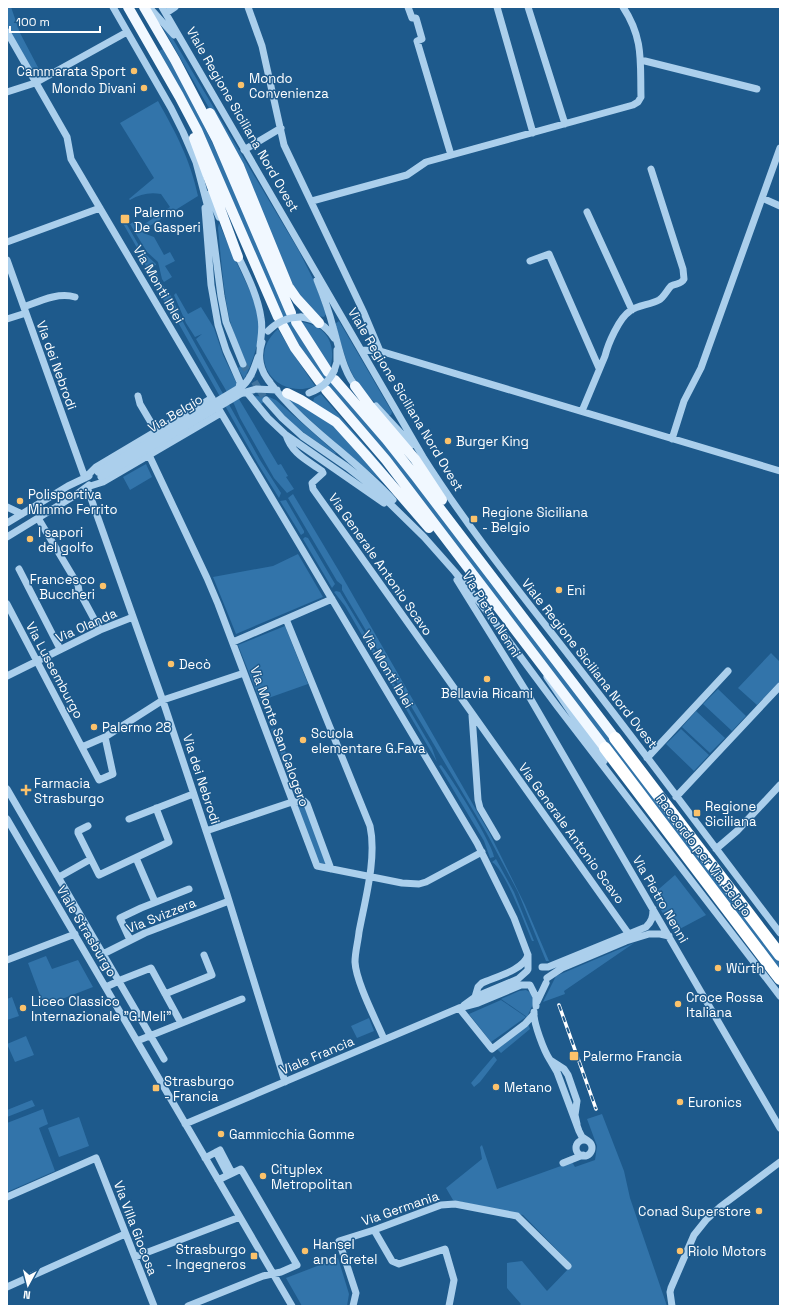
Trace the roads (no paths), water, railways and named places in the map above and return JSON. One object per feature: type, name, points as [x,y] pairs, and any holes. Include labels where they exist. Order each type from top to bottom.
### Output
[{"type":"highway","name":"Raccordo per Via Belgio","points":[[615,738],[780,955]]},
{"type":"highway","name":"Raccordo per Via Belgio","points":[[605,748],[780,979]]},
{"type":"main road","points":[[126,7],[179,96],[205,149],[280,322],[295,348],[323,386],[386,460],[605,748]]},
{"type":"main road","name":"Viale Regione Siciliana Nord Ovest","points":[[144,7],[217,140],[296,317],[318,359],[416,476],[615,738]]},
{"type":"main road","points":[[174,60],[210,112],[235,157],[292,292],[319,323]]},
{"type":"main road","points":[[179,96],[238,257]]},
{"type":"main road","points":[[355,386],[369,405],[415,459],[507,596]]},
{"type":"main road","points":[[281,391],[301,400],[336,422],[366,454],[496,604]]},
{"type":"street","points":[[113,7],[171,108],[183,132],[215,209],[254,292],[260,311],[262,325],[260,349],[262,369],[268,380],[281,391],[286,403],[383,490],[467,585],[530,671],[780,996]]},
{"type":"street","points":[[149,7],[170,29],[190,56]]},
{"type":"street","points":[[164,10],[175,7]]},
{"type":"street","points":[[248,7],[262,46],[284,145],[312,201],[380,351]]},
{"type":"street","points":[[408,7],[412,18],[416,18],[422,39],[417,41],[451,156]]},
{"type":"street","points":[[497,7],[533,133]]},
{"type":"street","points":[[528,7],[565,124]]},
{"type":"street","points":[[312,201],[407,176],[426,162],[633,105],[638,102],[641,97],[641,61],[638,38],[623,7]]},
{"type":"street","name":"Viale Regione Siciliana Nord Ovest","points":[[164,10],[244,150],[308,256],[423,458],[446,493],[489,553],[780,933]]},
{"type":"street","name":"Via Monti Iblei","points":[[7,32],[67,137],[71,159],[213,399]]},
{"type":"street","points":[[7,92],[36,83],[127,32]]},
{"type":"street","points":[[641,61],[757,89]]},
{"type":"street","points":[[244,150],[280,128]]},
{"type":"street","points":[[672,439],[684,401],[701,368],[780,148]]},
{"type":"street","points":[[196,162],[211,219],[221,296],[226,322],[243,364]]},
{"type":"street","points":[[582,411],[605,356],[606,350],[619,325],[627,314],[632,310],[660,300],[671,287],[680,284],[684,280],[683,269],[651,169]]},
{"type":"street","points":[[201,182],[215,311],[222,339],[240,382],[241,391],[249,395],[268,418],[286,435],[402,516]]},
{"type":"street","points":[[762,198],[780,206]]},
{"type":"street","points":[[7,242],[100,208]]},
{"type":"street","points":[[587,212],[632,310]]},
{"type":"street","points":[[530,261],[549,254],[599,368]]},
{"type":"street","points":[[308,256],[333,327],[338,356],[332,375]]},
{"type":"street","name":"Via dei Nebrodi","points":[[7,260],[85,478]]},
{"type":"street","points":[[7,319],[50,298],[68,295],[75,297]]},
{"type":"street","points":[[260,349],[263,339],[268,331],[284,320],[296,317],[313,320],[319,323],[329,331],[336,343],[355,386],[387,417],[423,458]]},
{"type":"street","name":"Via Belgio","points":[[241,391],[252,375],[260,349]]},
{"type":"street","points":[[362,350],[380,351],[780,471]]},
{"type":"street","name":"Via Belgio","points":[[7,523],[68,486],[85,478],[99,474],[241,391],[256,389],[299,394],[309,393],[322,387],[332,375]]},
{"type":"street","points":[[138,396],[140,404],[156,431]]},
{"type":"street","name":"Via Belgio","points":[[85,478],[96,467],[213,399]]},
{"type":"street","points":[[266,400],[290,426],[356,473],[375,489],[424,537]]},
{"type":"street","name":"Via Monti Iblei","points":[[220,412],[482,852],[508,905],[528,955],[528,970]]},
{"type":"street","name":"Via Belgio","points":[[8,536],[87,487],[103,482],[220,412]]},
{"type":"street","name":"Via Generale Antonio Scavo","points":[[286,435],[288,442],[297,454],[322,471],[323,473],[320,477],[312,483],[313,489],[628,934]]},
{"type":"street","name":"Via Monte San Calogero","points":[[149,455],[207,578],[233,642],[316,864],[319,867],[402,883],[419,884],[426,882],[482,852]]},
{"type":"street","name":"Via Belgio","points":[[87,487],[99,474]]},
{"type":"street","name":"Via dei Nebrodi","points":[[87,487],[163,700],[229,901],[284,1082]]},
{"type":"street","points":[[7,507],[22,514]]},
{"type":"street","points":[[38,518],[78,585],[79,591],[100,630]]},
{"type":"street","name":"Via Pietro Nenni","points":[[443,558],[520,682],[780,1128]]},
{"type":"street","points":[[19,569],[60,649]]},
{"type":"street","points":[[233,642],[332,599]]},
{"type":"street","name":"Via Lussemburgo","points":[[7,604],[99,780],[113,774],[105,737]]},
{"type":"street","name":"Via Olanda","points":[[7,676],[100,630],[133,617]]},
{"type":"street","points":[[286,619],[368,818],[372,841],[369,876],[355,962],[358,975],[384,1039]]},
{"type":"street","points":[[525,641],[552,687],[604,761],[615,782]]},
{"type":"street","name":"Via Pietro Nenni","points":[[520,682],[515,667],[516,662],[521,662],[530,671]]},
{"type":"street","points":[[647,758],[728,671]]},
{"type":"street","points":[[82,747],[105,737],[163,700],[244,673]]},
{"type":"street","points":[[676,797],[780,686]]},
{"type":"street","points":[[472,714],[478,800],[480,808],[497,837]]},
{"type":"street","points":[[716,850],[737,831],[780,785]]},
{"type":"street","name":"Viale Strasburgo","points":[[7,789],[9,799],[59,877],[164,1059]]},
{"type":"street","points":[[129,819],[193,794]]},
{"type":"street","points":[[206,831],[300,800],[306,802],[330,869]]},
{"type":"street","points":[[88,826],[78,831],[78,833],[100,875],[169,842],[156,808]]},
{"type":"street","name":"Viale Strasburgo","points":[[7,819],[292,1306]]},
{"type":"street","points":[[136,858],[154,902]]},
{"type":"street","points":[[59,877],[91,859]]},
{"type":"street","points":[[130,940],[120,918],[154,902],[189,889]]},
{"type":"street","name":"Via Svizzera","points":[[103,954],[145,933],[229,901]]},
{"type":"street","points":[[646,926],[650,923],[653,909]]},
{"type":"street","points":[[536,1006],[536,997],[526,979],[528,970],[533,966],[548,967],[554,965],[646,926],[661,923]]},
{"type":"street","points":[[530,985],[539,987],[557,971],[626,941],[650,934],[658,930],[661,923]]},
{"type":"street","points":[[7,960],[75,934]]},
{"type":"street","points":[[650,934],[669,936]]},
{"type":"street","points":[[165,994],[212,975],[204,955]]},
{"type":"street","points":[[475,997],[478,987],[482,983],[519,967],[527,959],[528,955]]},
{"type":"street","points":[[542,967],[547,973],[546,980],[536,1006],[534,1014],[535,1021],[545,1051],[550,1060],[564,1069],[568,1075],[577,1101],[575,1115],[579,1138],[576,1148],[580,1153]]},
{"type":"street","points":[[106,987],[151,968],[181,1023]]},
{"type":"street","name":"Viale Francia","points":[[459,1008],[475,997],[518,979],[528,970]]},
{"type":"street","name":"Viale Francia","points":[[185,1124],[459,1008],[478,1003],[521,985],[530,985]]},
{"type":"street","points":[[137,1041],[242,999]]},
{"type":"street","points":[[459,1008],[492,1049],[526,1024],[534,1014]]},
{"type":"street","points":[[567,1161],[580,1153],[588,1154],[591,1150],[591,1145],[582,1137],[578,1128]]},
{"type":"street","points":[[577,1143],[583,1140],[588,1141]]},
{"type":"street","points":[[205,1158],[216,1152],[230,1174]]},
{"type":"street","name":"Via Villa Giocosa","points":[[7,1197],[96,1158],[154,1306]]},
{"type":"street","points":[[672,1306],[670,1292],[671,1288],[694,1235],[706,1220],[720,1207],[780,1162]]},
{"type":"street","points":[[188,1306],[263,1276],[297,1265],[241,1169],[218,1180]]},
{"type":"street","name":"Via Germania","points":[[353,1306],[356,1293],[339,1241],[374,1230],[441,1205],[455,1204],[518,1216],[568,1266]]},
{"type":"street","points":[[134,1257],[240,1216]]},
{"type":"street","points":[[374,1230],[392,1261],[398,1264],[445,1249],[454,1280],[449,1306]]},
{"type":"street","points":[[7,1287],[125,1234]]},
{"type":"tunnel","points":[[243,364],[266,400]]},
{"type":"railway","points":[[559,1005],[596,1109]]},
{"type":"place","name":"Cammarata Sport","points":[[134,71]]},
{"type":"place","name":"Mondo Convenienza","points":[[241,85]]},
{"type":"place","name":"Mondo Divani","points":[[144,88]]},
{"type":"place","name":"Palermo De Gasperi","points":[[125,219]]},
{"type":"place","name":"Burger King","points":[[448,441]]},
{"type":"place","name":"Polisportiva Mimmo Ferrito","points":[[20,501]]},
{"type":"place","name":"Regione Siciliana - Belgio","points":[[474,519]]},
{"type":"place","name":"I sapori del golfo","points":[[30,539]]},
{"type":"place","name":"Francesco Buccheri","points":[[103,586]]},
{"type":"place","name":"Eni","points":[[559,590]]},
{"type":"place","name":"Decò","points":[[171,664]]},
{"type":"place","name":"Bellavia Ricami","points":[[487,679]]},
{"type":"place","name":"Palermo 28","points":[[94,727]]},
{"type":"place","name":"Scuola elementare G.Fava","points":[[303,740]]},
{"type":"place","name":"Farmacia Strasburgo","points":[[26,790]]},
{"type":"place","name":"Regione Siciliana","points":[[697,813]]},
{"type":"place","name":"Würth","points":[[718,968]]},
{"type":"place","name":"Croce Rossa Italiana","points":[[678,1004]]},
{"type":"place","name":"Liceo Classico Internazionale \"G.Meli\"","points":[[23,1008]]},
{"type":"place","name":"Palermo Francia","points":[[574,1056]]},
{"type":"place","name":"Metano","points":[[496,1087]]},
{"type":"place","name":"Strasburgo - Francia","points":[[156,1088]]},
{"type":"place","name":"Euronics","points":[[680,1102]]},
{"type":"place","name":"Gammicchia Gomme","points":[[221,1134]]},
{"type":"place","name":"Cityplex Metropolitan","points":[[263,1176]]},
{"type":"place","name":"Conad Superstore","points":[[759,1211]]},
{"type":"place","name":"Hansel and Gretel","points":[[305,1251]]},
{"type":"place","name":"Riolo Motors","points":[[680,1251]]},
{"type":"place","name":"Strasburgo - Ingegneros","points":[[254,1256]]}]
